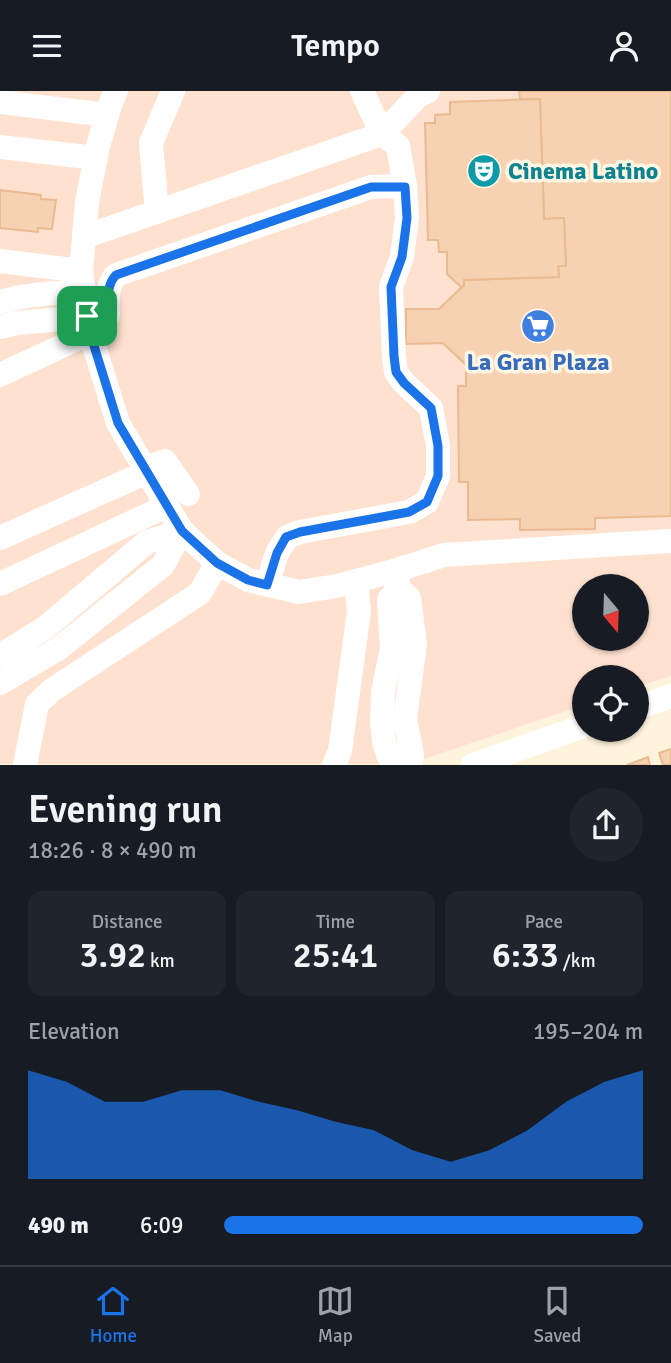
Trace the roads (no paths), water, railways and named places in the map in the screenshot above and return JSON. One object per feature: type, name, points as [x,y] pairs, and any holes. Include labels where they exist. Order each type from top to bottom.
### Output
[{"type":"street","points":[[0,683],[58,649],[163,565],[182,531],[178,500],[146,470],[118,423],[90,306],[84,237],[88,202],[96,158],[116,91]]},
{"type":"street","points":[[157,212],[151,143],[173,91]]},
{"type":"street","points":[[267,585],[277,553],[286,537],[300,532],[409,512],[427,502],[438,476],[438,446],[431,408],[396,372],[394,356],[391,287],[402,257],[407,218],[398,146],[382,134],[362,91]]},
{"type":"street","points":[[84,237],[382,134],[419,95],[428,91]]},
{"type":"street","points":[[0,102],[107,115]]},
{"type":"street","points":[[0,148],[96,158]]},
{"type":"street","points":[[0,375],[109,291],[111,280],[116,275],[371,187],[405,187]]},
{"type":"street","points":[[0,261],[90,306]]},
{"type":"street","points":[[0,302],[58,292],[90,306]]},
{"type":"street","points":[[0,327],[90,306]]},
{"type":"street","points":[[0,538],[146,470]]},
{"type":"street","points":[[0,584],[178,500]]},
{"type":"street","points":[[182,531],[217,563],[248,580],[299,592],[356,581],[397,579],[444,555],[671,541]]},
{"type":"street","points":[[0,656],[45,628],[147,542],[182,531]]},
{"type":"street","points":[[25,765],[37,704],[52,690],[200,593],[217,563]]},
{"type":"street","points":[[397,579],[389,600],[392,648],[383,692],[382,723],[389,757],[399,765]]},
{"type":"street","points":[[397,579],[409,598],[415,643],[405,719],[412,755],[409,765]]},
{"type":"street","points":[[334,765],[340,751],[359,611],[356,581]]},
{"type":"street","points":[[649,704],[671,696]]},
{"type":"street","points":[[473,765],[572,730]]},
{"type":"place","name":"Cinema Latino","points":[[484,171]]},
{"type":"place","name":"La Gran Plaza","points":[[538,326]]}]
